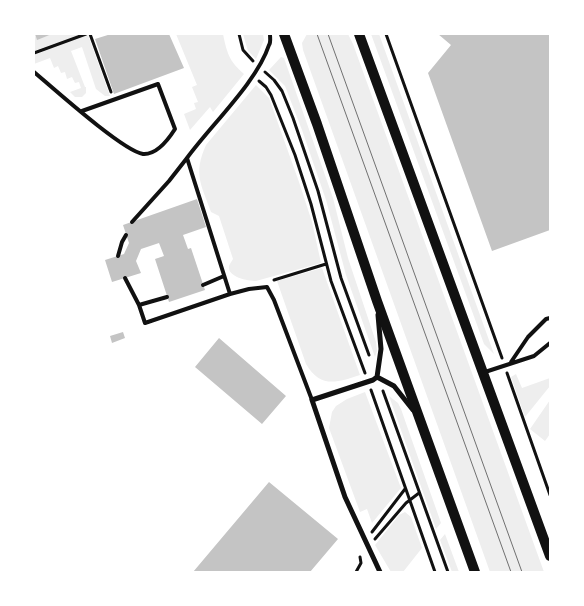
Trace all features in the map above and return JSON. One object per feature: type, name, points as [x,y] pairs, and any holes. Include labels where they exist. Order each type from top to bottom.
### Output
[{"type":"main road","points":[[284,34],[377,301],[476,572]]},
{"type":"main road","points":[[290,48],[294,34]]},
{"type":"main road","points":[[359,36],[550,556]]},
{"type":"street","points":[[377,301],[381,350],[378,377]]},
{"type":"street","points":[[378,377],[312,400],[344,497],[379,572]]},
{"type":"street","points":[[378,377],[394,386],[419,418]]},
{"type":"lane","points":[[132,222],[169,182],[259,67],[270,44],[270,34]]},
{"type":"lane","points":[[34,72],[125,146],[142,154],[153,153],[169,139],[175,129],[158,84],[82,111]]},
{"type":"lane","points":[[187,158],[230,294]]},
{"type":"lane","points":[[118,256],[126,235]]},
{"type":"lane","points":[[203,285],[224,276]]},
{"type":"lane","points":[[125,278],[139,305],[145,323],[230,294],[248,289],[267,287],[274,300],[312,400]]},
{"type":"lane","points":[[139,305],[167,297]]},
{"type":"lane","points":[[512,362],[528,337],[550,318]]},
{"type":"lane","points":[[483,372],[534,356],[550,342]]},
{"type":"path","points":[[34,53],[86,34]]},
{"type":"path","points":[[90,34],[114,100]]},
{"type":"path","points":[[239,34],[245,54],[274,80],[282,91],[318,190],[341,278],[370,356]]},
{"type":"path","points":[[386,34],[550,495]]},
{"type":"path","points":[[252,76],[266,87],[271,94],[295,155],[311,204],[326,264],[365,373]]},
{"type":"path","points":[[267,287],[274,280],[326,264]]},
{"type":"path","points":[[378,377],[448,572]]},
{"type":"path","points":[[370,390],[435,572]]},
{"type":"path","points":[[369,535],[405,489]]},
{"type":"path","points":[[368,547],[409,499],[419,493]]},
{"type":"path","points":[[356,572],[361,563],[359,553]]},
{"type":"shaded area","points":[[34,34],[37,39],[53,34],[81,34],[34,51]]},
{"type":"shaded area","points":[[176,34],[223,34],[229,56],[244,74],[213,112],[210,107],[190,130],[184,114],[196,109],[194,103],[198,102],[192,87],[197,85]]},
{"type":"shaded area","points":[[243,34],[263,34],[264,40],[256,59],[248,51]]},
{"type":"shaded area","points":[[307,34],[348,34],[353,44],[544,572],[490,572],[303,50],[302,43]]},
{"type":"shaded area","points":[[371,34],[379,34],[494,354],[484,344]]},
{"type":"shaded area","points":[[88,35],[110,96],[105,96],[96,89],[82,47],[71,51],[86,87],[86,93],[82,97],[75,97],[70,92],[81,88],[79,82],[75,83],[72,77],[67,79],[65,72],[61,73],[58,66],[54,68],[50,58],[34,64],[34,55]]},
{"type":"shaded area","points":[[281,57],[284,58],[333,198],[348,258],[376,342],[377,351],[375,357],[346,275],[326,200],[302,130],[285,86],[269,70]]},
{"type":"shaded area","points":[[256,85],[269,98],[312,222],[321,263],[256,281],[239,278],[229,270],[233,259],[219,216],[211,212],[199,172],[206,145]]},
{"type":"shaded area","points":[[322,268],[360,375],[343,380],[323,380],[311,372],[306,364],[277,281]]},
{"type":"shaded area","points":[[516,374],[522,388],[550,378],[550,386],[525,417],[511,377]]},
{"type":"shaded area","points":[[365,392],[401,488],[372,523],[367,509],[360,512],[329,428],[332,412],[336,406],[347,399]]},
{"type":"shaded area","points":[[389,396],[398,403],[401,409],[441,523],[436,529]]},
{"type":"shaded area","points":[[550,400],[550,434],[545,441],[530,429]]},
{"type":"shaded area","points":[[405,512],[411,517],[422,548],[403,572],[391,572],[375,545],[399,515]]},
{"type":"shaded area","points":[[445,534],[459,572],[452,572],[440,540]]},
{"type":"building","points":[[35,34],[52,34],[37,40]]},
{"type":"building","points":[[111,34],[169,34],[184,68],[114,94],[95,39]]},
{"type":"building","points":[[438,34],[550,34],[550,230],[492,251],[428,73],[451,45]]},
{"type":"building","points":[[197,199],[206,227],[183,235],[188,249],[191,248],[205,290],[169,302],[155,259],[164,256],[159,243],[141,249],[136,261],[141,273],[112,282],[105,260],[124,254],[129,243],[123,225]]},
{"type":"building","points":[[123,332],[125,338],[112,343],[110,336]]},
{"type":"building","points":[[219,338],[286,396],[262,424],[195,367]]},
{"type":"building","points":[[269,482],[338,539],[310,572],[193,572]]},
{"type":"tram line","points":[[317,34],[511,572]]},
{"type":"tram line","points":[[328,34],[522,572]]}]
